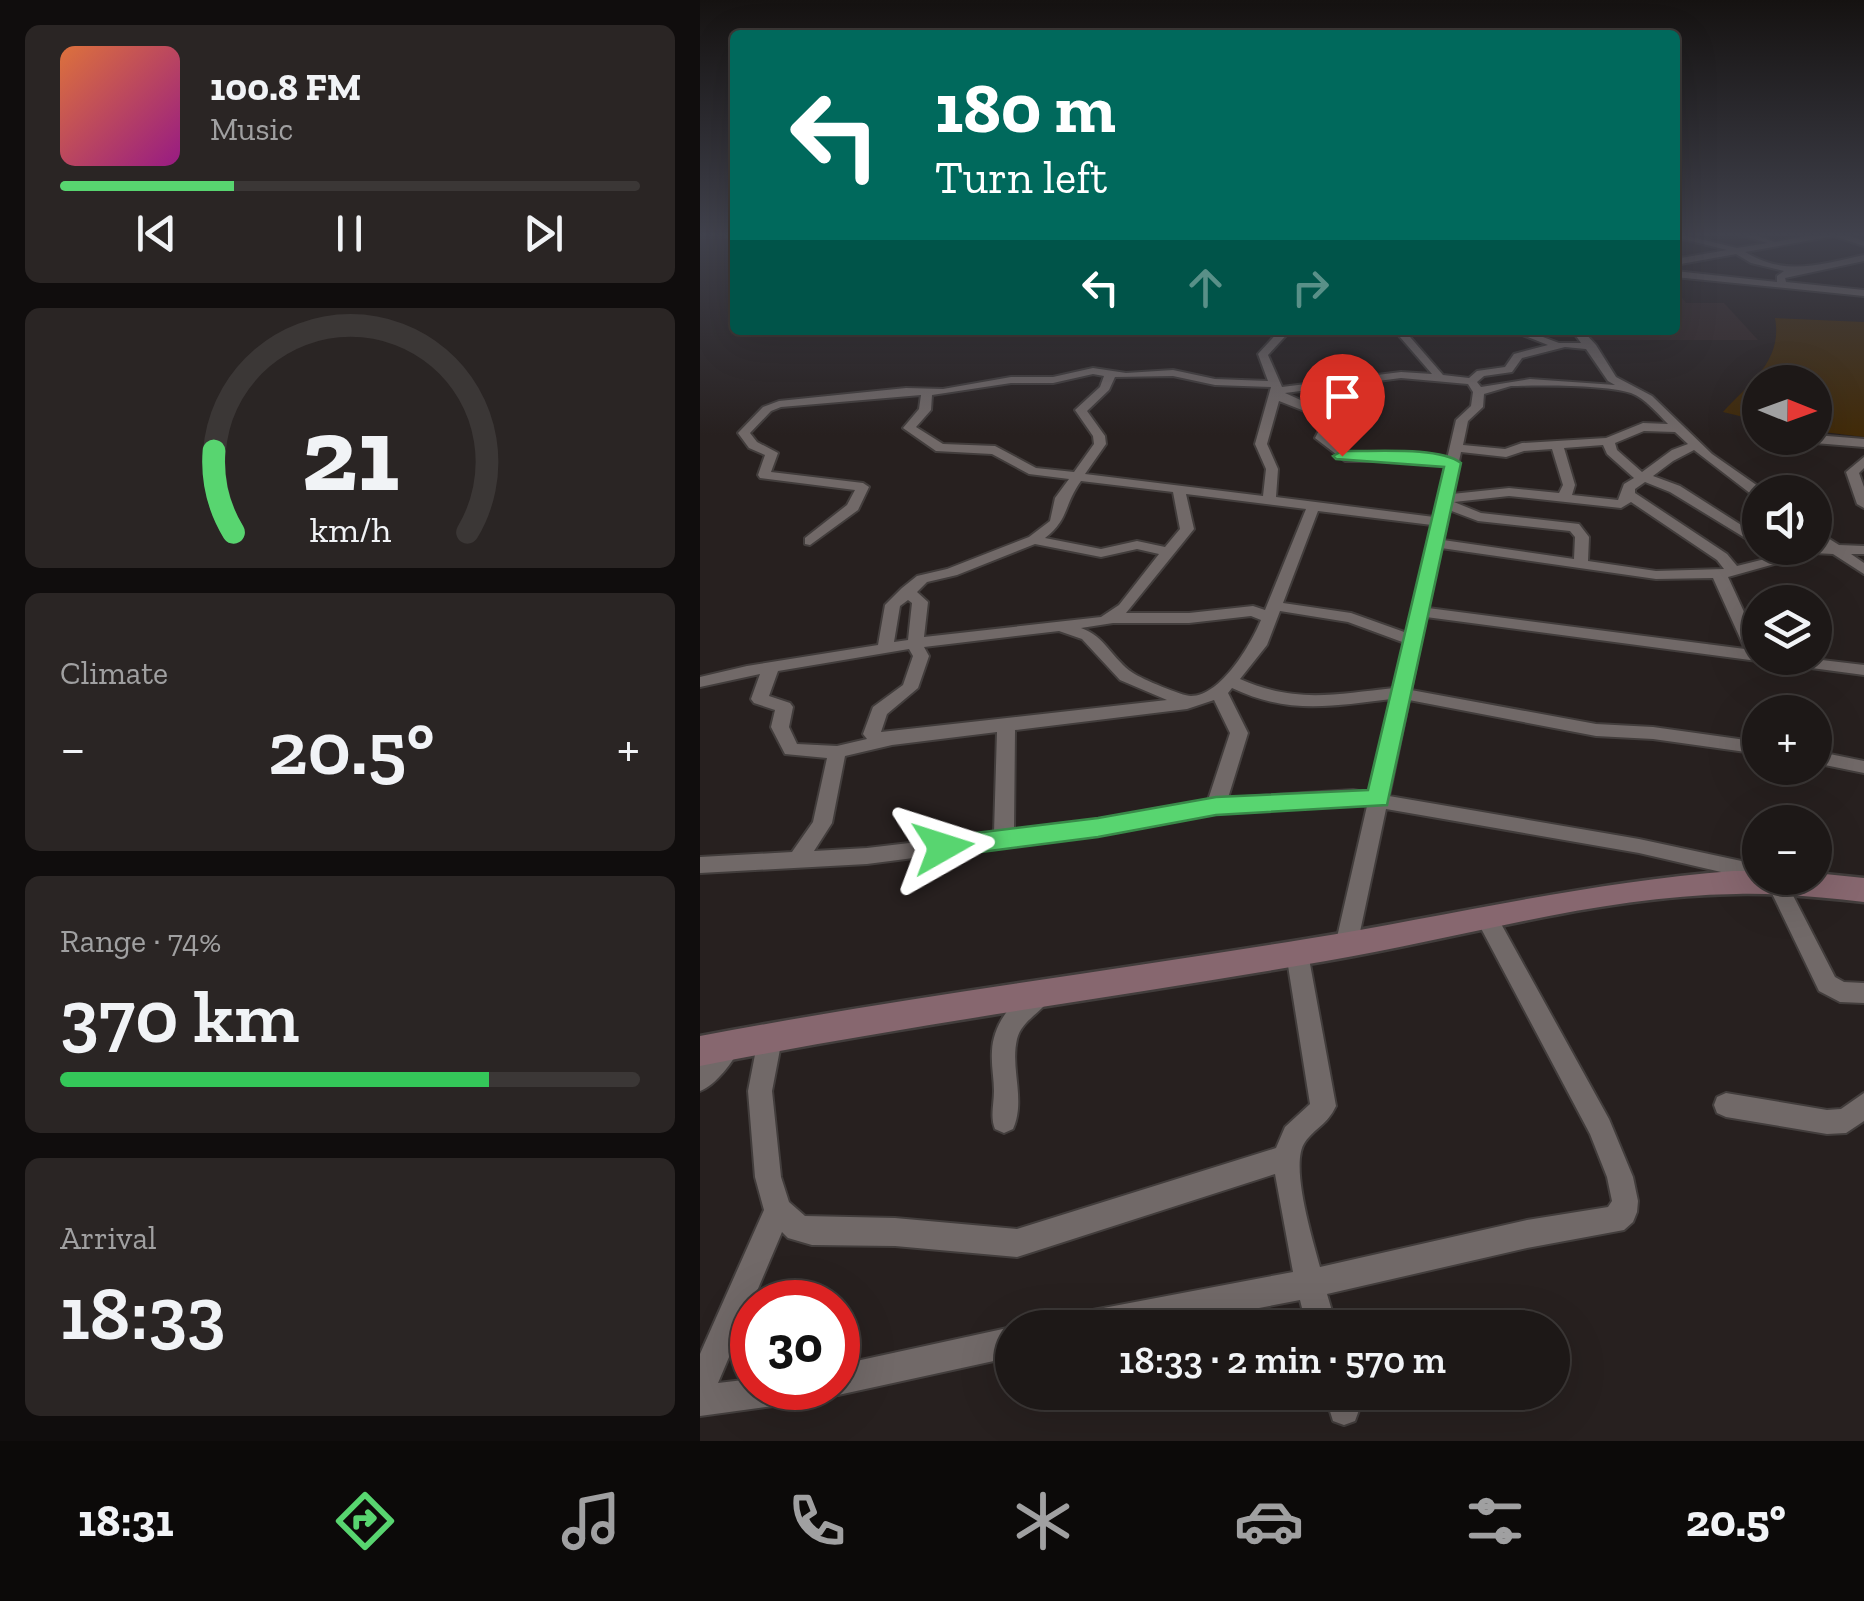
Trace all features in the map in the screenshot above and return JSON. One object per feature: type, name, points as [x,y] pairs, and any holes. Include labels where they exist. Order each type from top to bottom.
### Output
[{"type":"street","points":[[1281,335],[1262,356],[1276,390],[1284,400],[1330,416],[1332,421],[1322,440],[1342,456],[1506,453],[1517,448],[1608,440],[1643,427],[1676,428]]},
{"type":"street","points":[[1404,335],[1438,375]]},
{"type":"street","points":[[1528,335],[1556,346]]},
{"type":"street","points":[[1582,335],[1612,379],[1648,398],[1695,446],[1742,481]]},
{"type":"street","points":[[1346,946],[1462,420],[1478,406],[1475,386],[1481,373],[1508,370],[1518,356],[1556,346],[1592,347]]},
{"type":"street","points":[[810,541],[853,507],[864,487],[767,477],[763,472],[772,453],[753,445],[744,433],[747,426],[779,404],[1016,380],[1053,380],[1093,371],[1174,373],[1276,390],[1402,375],[1438,375],[1475,386],[1521,382],[1634,390]]},
{"type":"street","points":[[885,648],[892,608],[922,578],[952,572],[1034,540],[1059,519],[1062,498],[1098,449],[1100,440],[1081,410],[1105,388],[1111,373]]},
{"type":"street","points":[[1269,502],[1272,469],[1261,444],[1268,433],[1276,390]]},
{"type":"street","points":[[927,391],[925,410],[908,426],[940,448],[994,450],[1023,468],[1441,522]]},
{"type":"street","points":[[1608,440],[1611,451],[1635,473],[1675,489],[1742,532]]},
{"type":"street","points":[[1832,440],[1864,443]]},
{"type":"street","points":[[1557,444],[1557,454],[1567,474],[1566,496]]},
{"type":"street","points":[[1445,501],[1488,493],[1566,496],[1615,505],[1625,502],[1630,486],[1648,478],[1670,452],[1695,446]]},
{"type":"street","points":[[1864,461],[1852,472],[1864,504]]},
{"type":"street","points":[[1112,618],[1188,526],[1178,502],[1180,490]]},
{"type":"street","points":[[1488,493],[1514,521]]},
{"type":"street","points":[[1628,494],[1722,557],[1742,610]]},
{"type":"street","points":[[1445,501],[1470,515],[1578,529],[1582,537],[1580,563]]},
{"type":"street","points":[[771,667],[760,699],[784,707],[780,726],[791,750],[838,752],[885,741],[1187,702],[1225,687],[1259,644],[1313,507]]},
{"type":"street","points":[[1034,540],[1101,554],[1133,546],[1168,552]]},
{"type":"street","points":[[1436,542],[1656,574],[1726,573],[1756,565]]},
{"type":"street","points":[[1832,546],[1864,570]]},
{"type":"street","points":[[1832,549],[1864,550]]},
{"type":"street","points":[[885,741],[872,734],[879,710],[910,688],[921,656],[915,644],[920,602],[907,591]]},
{"type":"street","points":[[1418,611],[1742,653]]},
{"type":"street","points":[[700,696],[706,681],[771,667],[1112,618],[1273,612],[1351,618],[1412,640]]},
{"type":"street","points":[[1060,626],[1088,636],[1126,676],[1187,702]]},
{"type":"street","points":[[1832,666],[1864,670]]},
{"type":"street","points":[[1225,687],[1313,704],[1399,692],[1596,730],[1653,733],[1742,745]]},
{"type":"street","points":[[1216,806],[1239,732],[1225,687]]},
{"type":"street","points":[[1003,840],[1008,810],[1006,726]]},
{"type":"street","points":[[798,859],[822,823],[838,752]]},
{"type":"street","points":[[1832,761],[1864,767]]},
{"type":"street","points":[[700,865],[1003,840],[1216,806],[1324,798],[1378,799],[1639,846],[1742,870]]},
{"type":"street","points":[[700,1080],[715,1048],[1346,946],[1611,896],[1742,880]]},
{"type":"street","points":[[1832,886],[1864,890]]},
{"type":"street","points":[[1786,895],[1827,984],[1840,992],[1864,993]]},
{"type":"street","points":[[1171,1310],[1312,1283],[1527,1234],[1614,1220],[1623,1212],[1620,1177],[1600,1128],[1486,918]]},
{"type":"street","points":[[1298,954],[1323,1106],[1314,1122],[1292,1139],[1287,1156],[1288,1186],[1318,1310]]},
{"type":"street","points":[[1004,1121],[1009,1094],[1002,1061],[1004,1037],[1016,1016],[1041,995]]},
{"type":"street","points":[[770,1038],[760,1091],[768,1177],[778,1210],[798,1228],[1017,1243],[1287,1156]]},
{"type":"street","points":[[1726,1104],[1827,1122],[1846,1121],[1864,1105]]},
{"type":"street","points":[[700,1389],[778,1210]]},
{"type":"street","points":[[860,1375],[995,1346]]},
{"type":"street","points":[[700,1402],[730,1398]]},
{"type":"shaded area","points":[[1680,300],[1684,300],[1724,303],[1758,340],[1592,340],[1587,335],[1680,335]]},
{"type":"shaded area","points":[[1775,318],[1864,322],[1864,437],[1832,433],[1832,365],[1765,365],[1776,333]]},
{"type":"shaded area","points":[[1742,392],[1742,417],[1723,412]]},
{"type":"route","points":[[943,847],[1098,828],[1216,806],[1324,798],[1378,799],[1453,463],[1408,457],[1342,456]]}]
